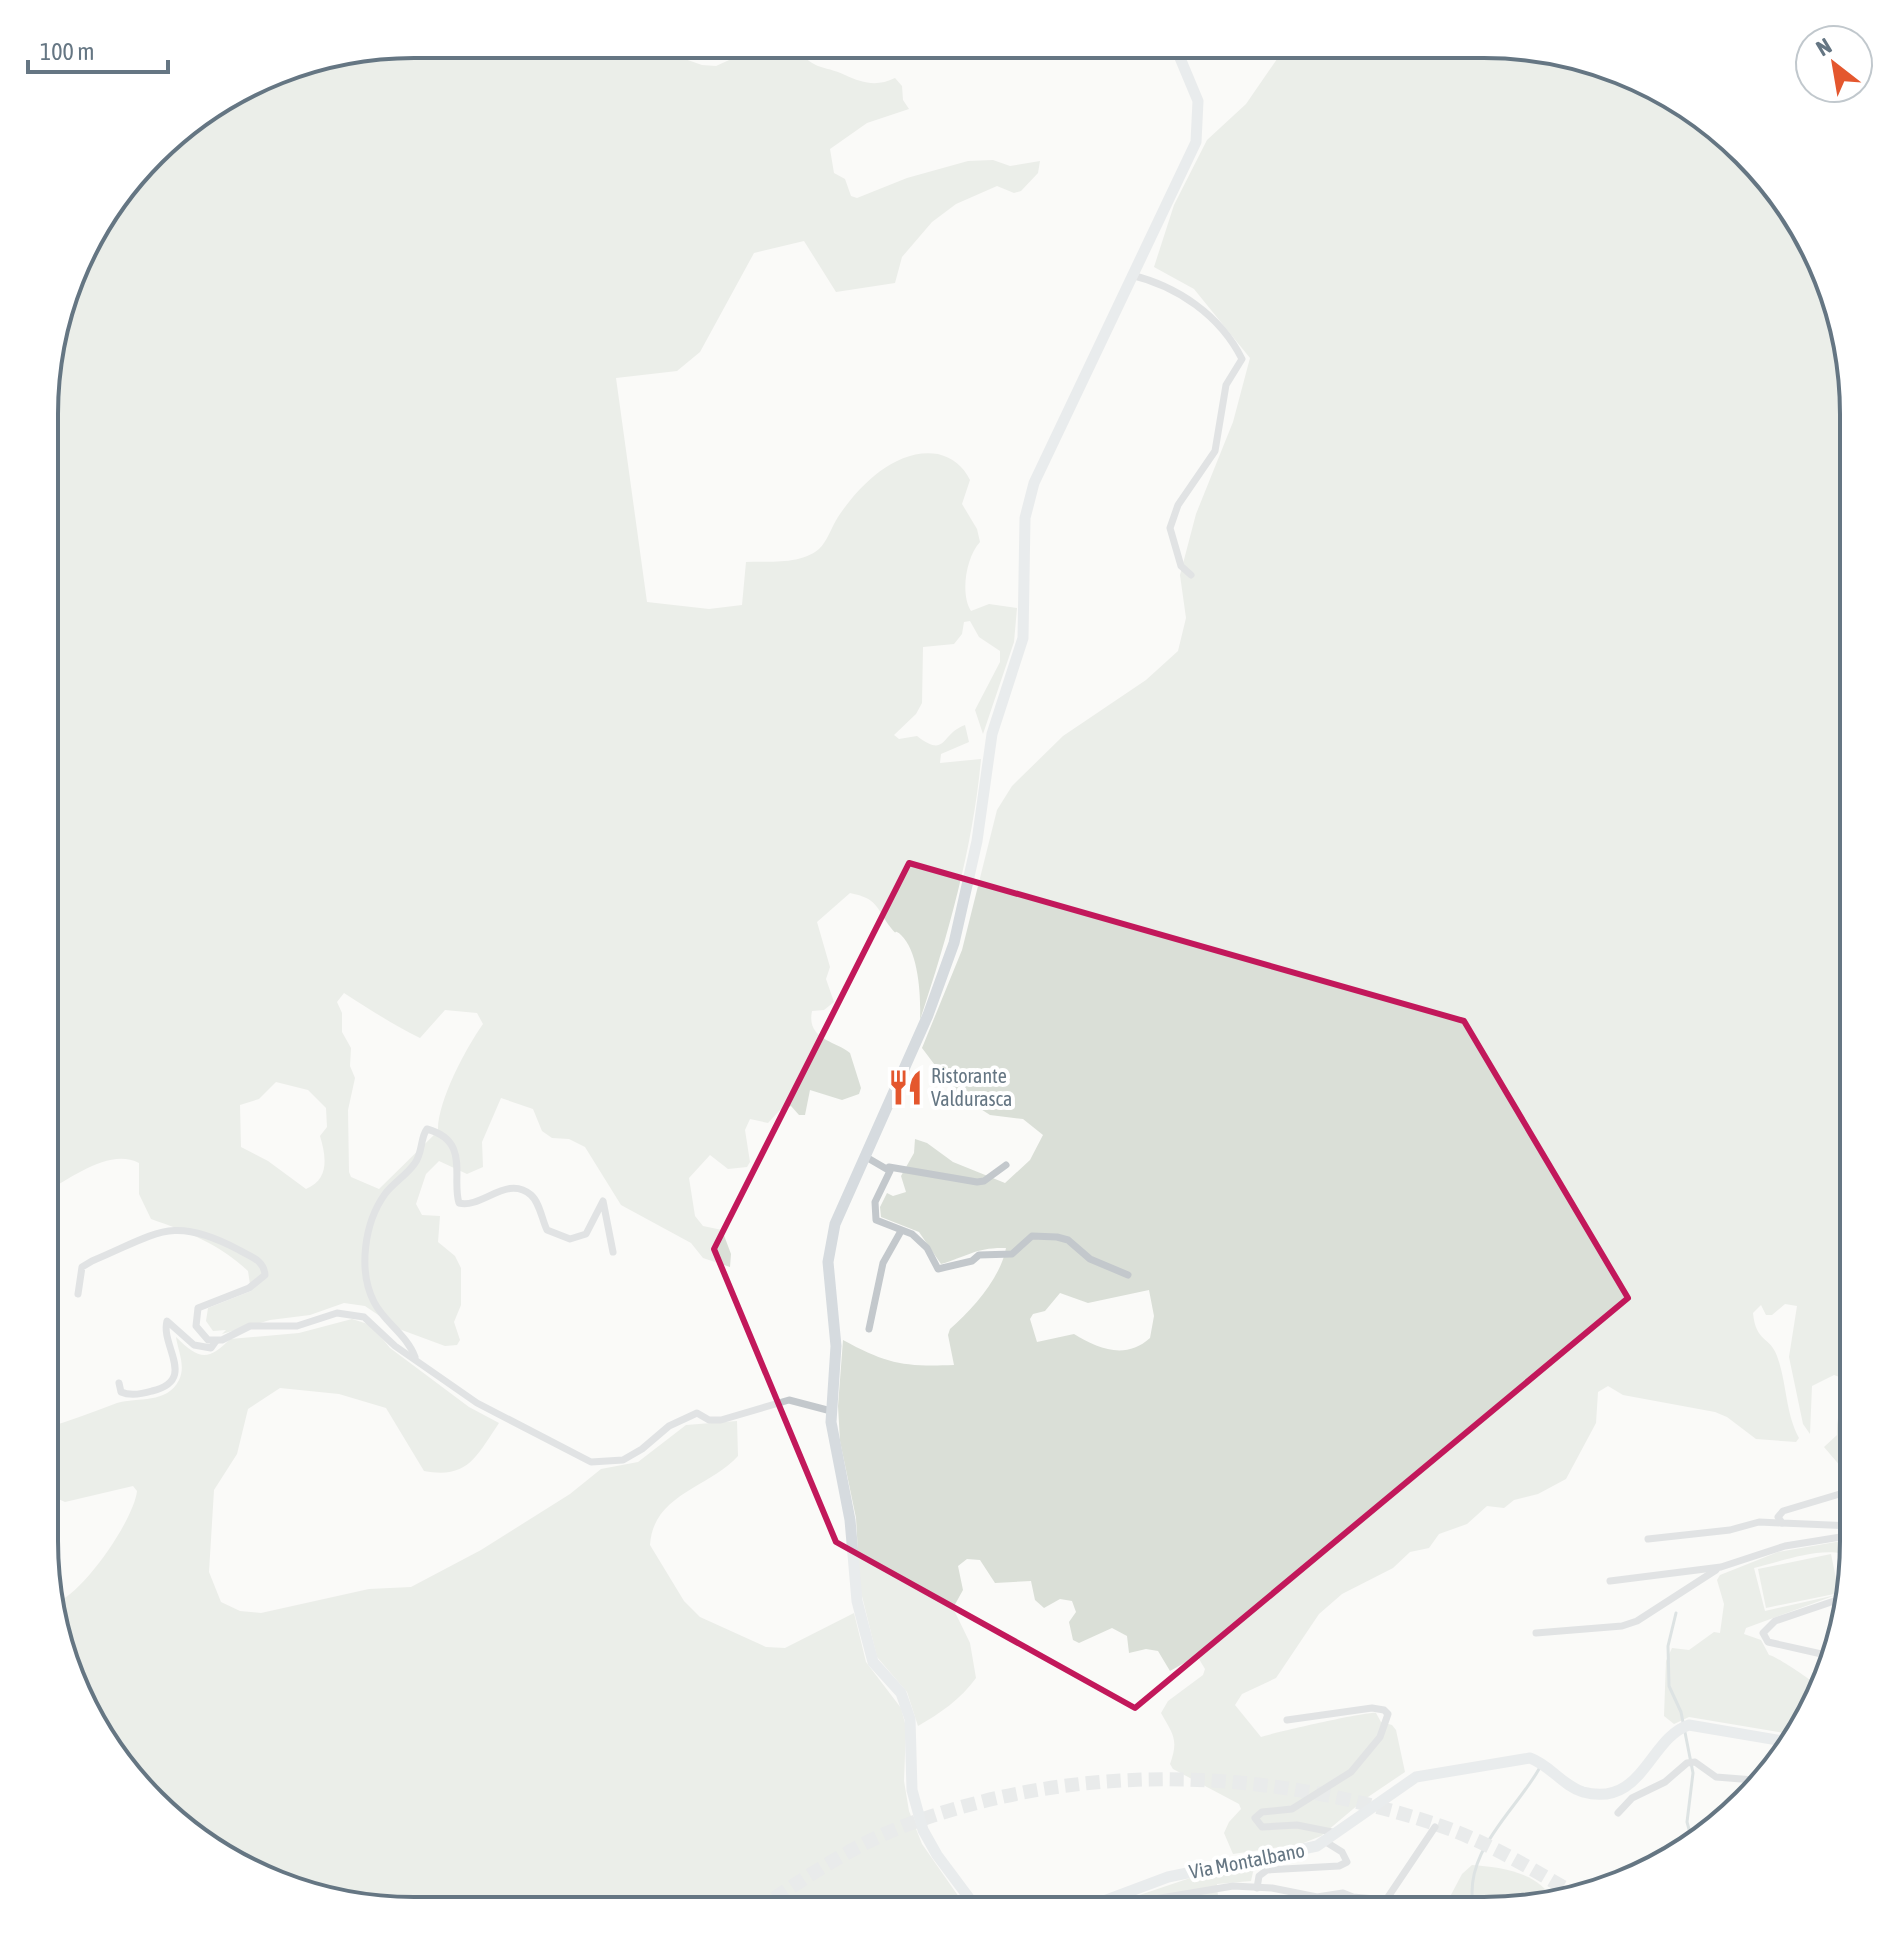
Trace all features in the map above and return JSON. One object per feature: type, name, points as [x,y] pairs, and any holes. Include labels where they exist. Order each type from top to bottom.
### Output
[{"type":"main road","points":[[968,1897],[937,1855],[923,1830],[912,1790],[912,1732],[904,1699],[876,1667],[871,1656],[853,1580],[850,1520],[831,1411],[836,1346],[830,1302],[830,1242],[932,1006],[954,943],[977,841],[992,734],[1023,638],[1028,500],[1052,438],[1196,142],[1198,101],[1180,58]]},
{"type":"main road","name":"Via Montalbano","points":[[1115,1897],[1168,1877],[1303,1850],[1326,1842],[1390,1792],[1430,1773],[1530,1758],[1543,1763],[1577,1790],[1600,1793],[1619,1790],[1633,1781],[1677,1730],[1689,1725],[1779,1740]]},
{"type":"street","points":[[1131,275],[1164,285],[1195,303],[1232,341],[1242,359],[1226,385],[1215,451],[1184,495],[1170,528],[1181,566],[1191,575]]},
{"type":"street","points":[[415,1359],[411,1347],[375,1305],[367,1285],[365,1258],[377,1208],[385,1194],[416,1162],[427,1129],[439,1134],[457,1156],[459,1203],[468,1205],[501,1191],[518,1188],[531,1195],[547,1230],[570,1239],[586,1234],[603,1201],[613,1252]]},
{"type":"street","points":[[866,1157],[889,1167],[977,1182],[984,1181],[1006,1165]]},
{"type":"street","points":[[889,1167],[886,1185],[877,1196],[874,1216],[880,1224],[907,1230],[922,1242],[940,1270],[972,1261],[979,1255],[1017,1252],[1029,1238],[1036,1236],[1063,1238],[1090,1259],[1128,1275]]},
{"type":"street","points":[[78,1294],[82,1267],[92,1261],[159,1230],[202,1232],[257,1260],[265,1269],[265,1275],[257,1284],[198,1308],[198,1330],[208,1340],[216,1341]]},
{"type":"street","points":[[869,1329],[883,1263],[901,1231]]},
{"type":"street","points":[[119,1383],[121,1392],[129,1395],[152,1391],[170,1382],[176,1369],[165,1330],[167,1321],[198,1347],[211,1348],[216,1341],[250,1326],[297,1326],[337,1313],[351,1313],[375,1324],[395,1346],[477,1403],[591,1462],[623,1460],[669,1426],[697,1413],[709,1420],[721,1420],[789,1400],[831,1411]]},
{"type":"street","points":[[1782,1523],[1778,1517],[1782,1511],[1840,1494]]},
{"type":"street","points":[[1648,1539],[1730,1530],[1759,1522],[1840,1525]]},
{"type":"street","points":[[1610,1581],[1721,1567],[1785,1546],[1840,1537]]},
{"type":"street","points":[[1536,1633],[1622,1626],[1637,1621],[1721,1567]]},
{"type":"street","points":[[1821,1654],[1782,1648],[1768,1642],[1763,1633],[1775,1621],[1835,1601]]},
{"type":"street","points":[[1287,1720],[1372,1708],[1388,1714],[1380,1737],[1351,1772],[1292,1809],[1262,1812],[1255,1818],[1262,1827],[1310,1826],[1339,1833]]},
{"type":"street","points":[[1618,1813],[1632,1798],[1665,1782],[1687,1763],[1695,1762],[1716,1777],[1748,1780]]},
{"type":"street","points":[[1390,1897],[1435,1827]]},
{"type":"street","points":[[1257,1888],[1259,1876],[1267,1870],[1345,1863],[1345,1854],[1326,1842]]},
{"type":"street","points":[[1179,1897],[1220,1888],[1257,1888],[1317,1897],[1343,1893],[1353,1897]]},
{"type":"highlighted area","points":[[909,863],[1464,1021],[1628,1298],[1135,1708],[836,1542],[714,1249]]},
{"type":"shaded area","points":[[414,58],[682,58],[716,66],[734,58],[806,58],[817,66],[870,83],[895,78],[902,86],[903,100],[909,109],[867,123],[830,149],[834,173],[845,179],[851,196],[857,198],[907,178],[968,161],[993,160],[1010,166],[1040,161],[1038,173],[1021,191],[1014,193],[997,186],[956,204],[932,222],[902,257],[895,283],[836,292],[804,241],[754,253],[700,352],[677,371],[616,378],[647,602],[709,609],[742,605],[746,562],[784,561],[811,554],[822,546],[838,517],[868,481],[894,462],[923,453],[938,454],[957,463],[970,480],[962,504],[977,529],[980,542],[971,557],[966,576],[966,595],[971,611],[989,604],[1017,608],[1014,642],[983,734],[975,710],[1000,662],[1000,651],[979,637],[970,621],[964,622],[962,634],[954,644],[923,647],[922,703],[916,714],[894,735],[899,739],[917,736],[939,745],[965,725],[969,742],[941,754],[940,763],[981,759],[966,858],[920,1020],[919,987],[912,952],[871,901],[850,893],[817,922],[830,967],[826,979],[834,1002],[824,1010],[812,1011],[811,1021],[818,1034],[850,1053],[861,1088],[859,1094],[842,1100],[810,1090],[805,1115],[799,1115],[791,1106],[780,1110],[768,1123],[750,1119],[745,1130],[750,1162],[747,1167],[728,1169],[710,1155],[689,1178],[695,1216],[703,1226],[722,1230],[731,1254],[730,1267],[703,1258],[691,1243],[621,1205],[585,1147],[569,1139],[552,1138],[542,1131],[533,1109],[501,1098],[482,1142],[483,1167],[467,1174],[439,1161],[426,1174],[416,1204],[422,1215],[440,1216],[438,1242],[455,1256],[461,1268],[461,1305],[454,1322],[460,1340],[457,1345],[445,1346],[399,1329],[365,1306],[344,1303],[310,1315],[270,1320],[222,1334],[226,1330],[213,1331],[206,1321],[208,1308],[251,1291],[248,1271],[226,1253],[202,1240],[151,1219],[139,1194],[139,1163],[116,1159],[80,1172],[58,1185],[59,391],[70,322],[85,278],[118,216],[162,162],[216,118],[278,85],[345,65]],"holes":[[[344,993],[420,1038],[445,1010],[477,1013],[483,1024],[447,1091],[438,1131],[379,1189],[351,1177],[349,1172],[348,1110],[355,1078],[350,1066],[351,1048],[342,1032],[342,1013],[337,1002]],[[276,1082],[308,1090],[326,1108],[327,1127],[320,1136],[325,1159],[323,1173],[314,1185],[306,1189],[268,1161],[241,1147],[240,1105],[259,1099]]]},
{"type":"shaded area","points":[[1278,58],[1507,59],[1576,70],[1620,85],[1682,118],[1719,146],[1752,179],[1780,216],[1813,278],[1828,322],[1837,368],[1840,414],[1840,1377],[1834,1375],[1812,1386],[1810,1434],[1803,1424],[1789,1357],[1797,1306],[1785,1304],[1772,1315],[1766,1315],[1761,1305],[1753,1313],[1755,1323],[1760,1335],[1777,1356],[1791,1418],[1799,1438],[1796,1442],[1756,1439],[1727,1417],[1715,1412],[1623,1395],[1608,1386],[1598,1392],[1596,1423],[1566,1479],[1538,1494],[1514,1500],[1504,1508],[1487,1506],[1467,1524],[1439,1534],[1429,1548],[1410,1552],[1393,1568],[1342,1594],[1319,1614],[1276,1678],[1242,1694],[1235,1705],[1261,1737],[1376,1713],[1381,1722],[1392,1725],[1396,1730],[1405,1772],[1365,1799],[1321,1836],[1301,1844],[1233,1854],[1224,1833],[1241,1809],[1239,1804],[1173,1769],[1170,1764],[1173,1737],[1161,1713],[1168,1701],[1203,1675],[1205,1669],[1199,1659],[1193,1658],[1170,1671],[1158,1651],[1146,1649],[1129,1653],[1127,1636],[1112,1628],[1079,1643],[1073,1640],[1069,1622],[1076,1612],[1072,1601],[1060,1599],[1044,1608],[1035,1600],[1031,1581],[995,1583],[980,1560],[967,1559],[958,1566],[963,1590],[953,1608],[970,1643],[976,1678],[964,1693],[918,1726],[907,1692],[877,1657],[860,1588],[856,1518],[840,1441],[838,1406],[843,1340],[896,1362],[954,1365],[948,1335],[950,1329],[985,1292],[1003,1259],[1006,1248],[996,1248],[941,1264],[919,1232],[881,1217],[880,1207],[887,1193],[893,1196],[906,1192],[901,1176],[914,1153],[915,1139],[927,1143],[953,1162],[1005,1183],[1030,1160],[1043,1135],[1023,1119],[990,1115],[956,1093],[922,1048],[962,950],[997,810],[1012,786],[1063,736],[1146,680],[1178,651],[1186,618],[1180,575],[1196,514],[1233,422],[1250,358],[1194,289],[1154,267],[1174,205],[1207,140],[1246,104]],"holes":[[[1149,1290],[1154,1316],[1150,1338],[1141,1345],[1122,1350],[1102,1348],[1074,1334],[1037,1342],[1030,1319],[1033,1314],[1045,1311],[1060,1293],[1088,1303]]]},
{"type":"shaded area","points":[[352,1319],[371,1325],[390,1348],[469,1407],[499,1423],[469,1463],[451,1472],[424,1471],[386,1408],[339,1394],[280,1388],[248,1409],[237,1454],[214,1490],[209,1572],[221,1602],[240,1611],[261,1613],[369,1589],[411,1587],[481,1550],[570,1494],[601,1469],[638,1462],[686,1425],[737,1421],[738,1456],[684,1493],[661,1514],[653,1528],[650,1545],[684,1601],[700,1617],[766,1647],[785,1648],[854,1613],[866,1662],[901,1708],[906,1727],[904,1781],[909,1811],[922,1844],[959,1897],[414,1897],[368,1894],[322,1885],[278,1870],[216,1837],[179,1809],[146,1776],[106,1719],[77,1655],[63,1599],[78,1587],[104,1556],[127,1520],[137,1491],[133,1486],[65,1502],[58,1499],[58,1424],[117,1403],[160,1396],[174,1388],[181,1375],[182,1364],[176,1337],[191,1350],[203,1355],[215,1351],[230,1339],[299,1333]]},
{"type":"shaded area","points":[[1840,1410],[1840,1466],[1824,1447],[1837,1435]]},
{"type":"shaded area","points":[[1840,1541],[1839,1553],[1819,1553],[1754,1568],[1765,1611],[1836,1595],[1746,1628],[1744,1634],[1761,1640],[1769,1655],[1811,1681],[1784,1733],[1689,1717],[1674,1724],[1664,1716],[1666,1661],[1672,1648],[1689,1650],[1714,1632],[1720,1633],[1724,1604],[1717,1580],[1720,1575],[1778,1552]]},
{"type":"shaded area","points":[[1831,1554],[1837,1584],[1836,1594],[1766,1608],[1758,1569]]},
{"type":"shaded area","points":[[1255,1863],[1251,1881],[1217,1884],[1218,1897],[1134,1897],[1208,1872]]},
{"type":"shaded area","points":[[1472,1865],[1494,1867],[1529,1877],[1547,1891],[1507,1896],[1450,1897],[1462,1874]]},
{"type":"waterway","points":[[1676,1613],[1668,1646],[1669,1686],[1681,1712],[1693,1773],[1687,1822],[1690,1831]]},
{"type":"waterway","points":[[1473,1897],[1475,1870],[1482,1852],[1539,1769]]},
{"type":"tunnel","points":[[777,1897],[889,1832],[973,1804],[1038,1790],[1104,1782],[1170,1779],[1236,1782],[1368,1804],[1470,1837],[1564,1888]]},
{"type":"place","name":"Ristorante Valdurasca","points":[[905,1088]]}]
